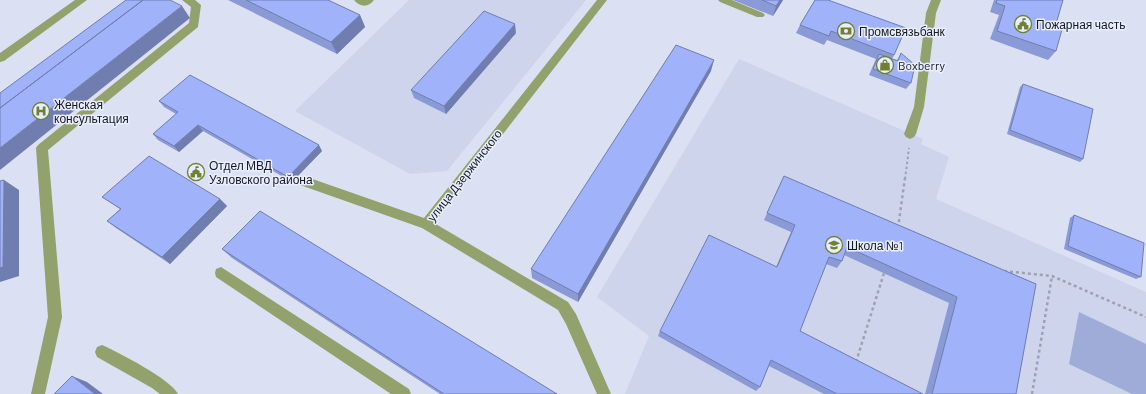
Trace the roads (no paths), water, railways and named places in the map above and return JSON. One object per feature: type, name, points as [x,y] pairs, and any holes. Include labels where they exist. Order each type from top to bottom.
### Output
[{"type":"street","points":[[0,58],[82,0]]},
{"type":"street","points":[[38,394],[55,317],[42,148],[194,24],[196,5],[187,0]]},
{"type":"street","points":[[359,0],[365,3],[369,0]]},
{"type":"street","name":"улица Дзержинского","points":[[602,0],[426,224],[562,306],[571,318],[604,394]]},
{"type":"street","points":[[723,0],[760,15]]},
{"type":"street","points":[[910,134],[919,107],[931,13],[936,0]]},
{"type":"street","points":[[304,181],[426,224]]},
{"type":"street","points":[[221,273],[404,394]]},
{"type":"street","points":[[102,352],[157,384],[171,394]]},
{"type":"place","name":"Пожарная часть","points":[[1023,24]]},
{"type":"place","name":"Промсвязьбанк","points":[[846,31]]},
{"type":"place","name":"Boxberry","points":[[885,65]]},
{"type":"place","name":"Женская консультация","points":[[41,111]]},
{"type":"place","name":"Отдел МВД Узловского района","points":[[196,172]]},
{"type":"place","name":"Школа №1","points":[[834,245]]}]
